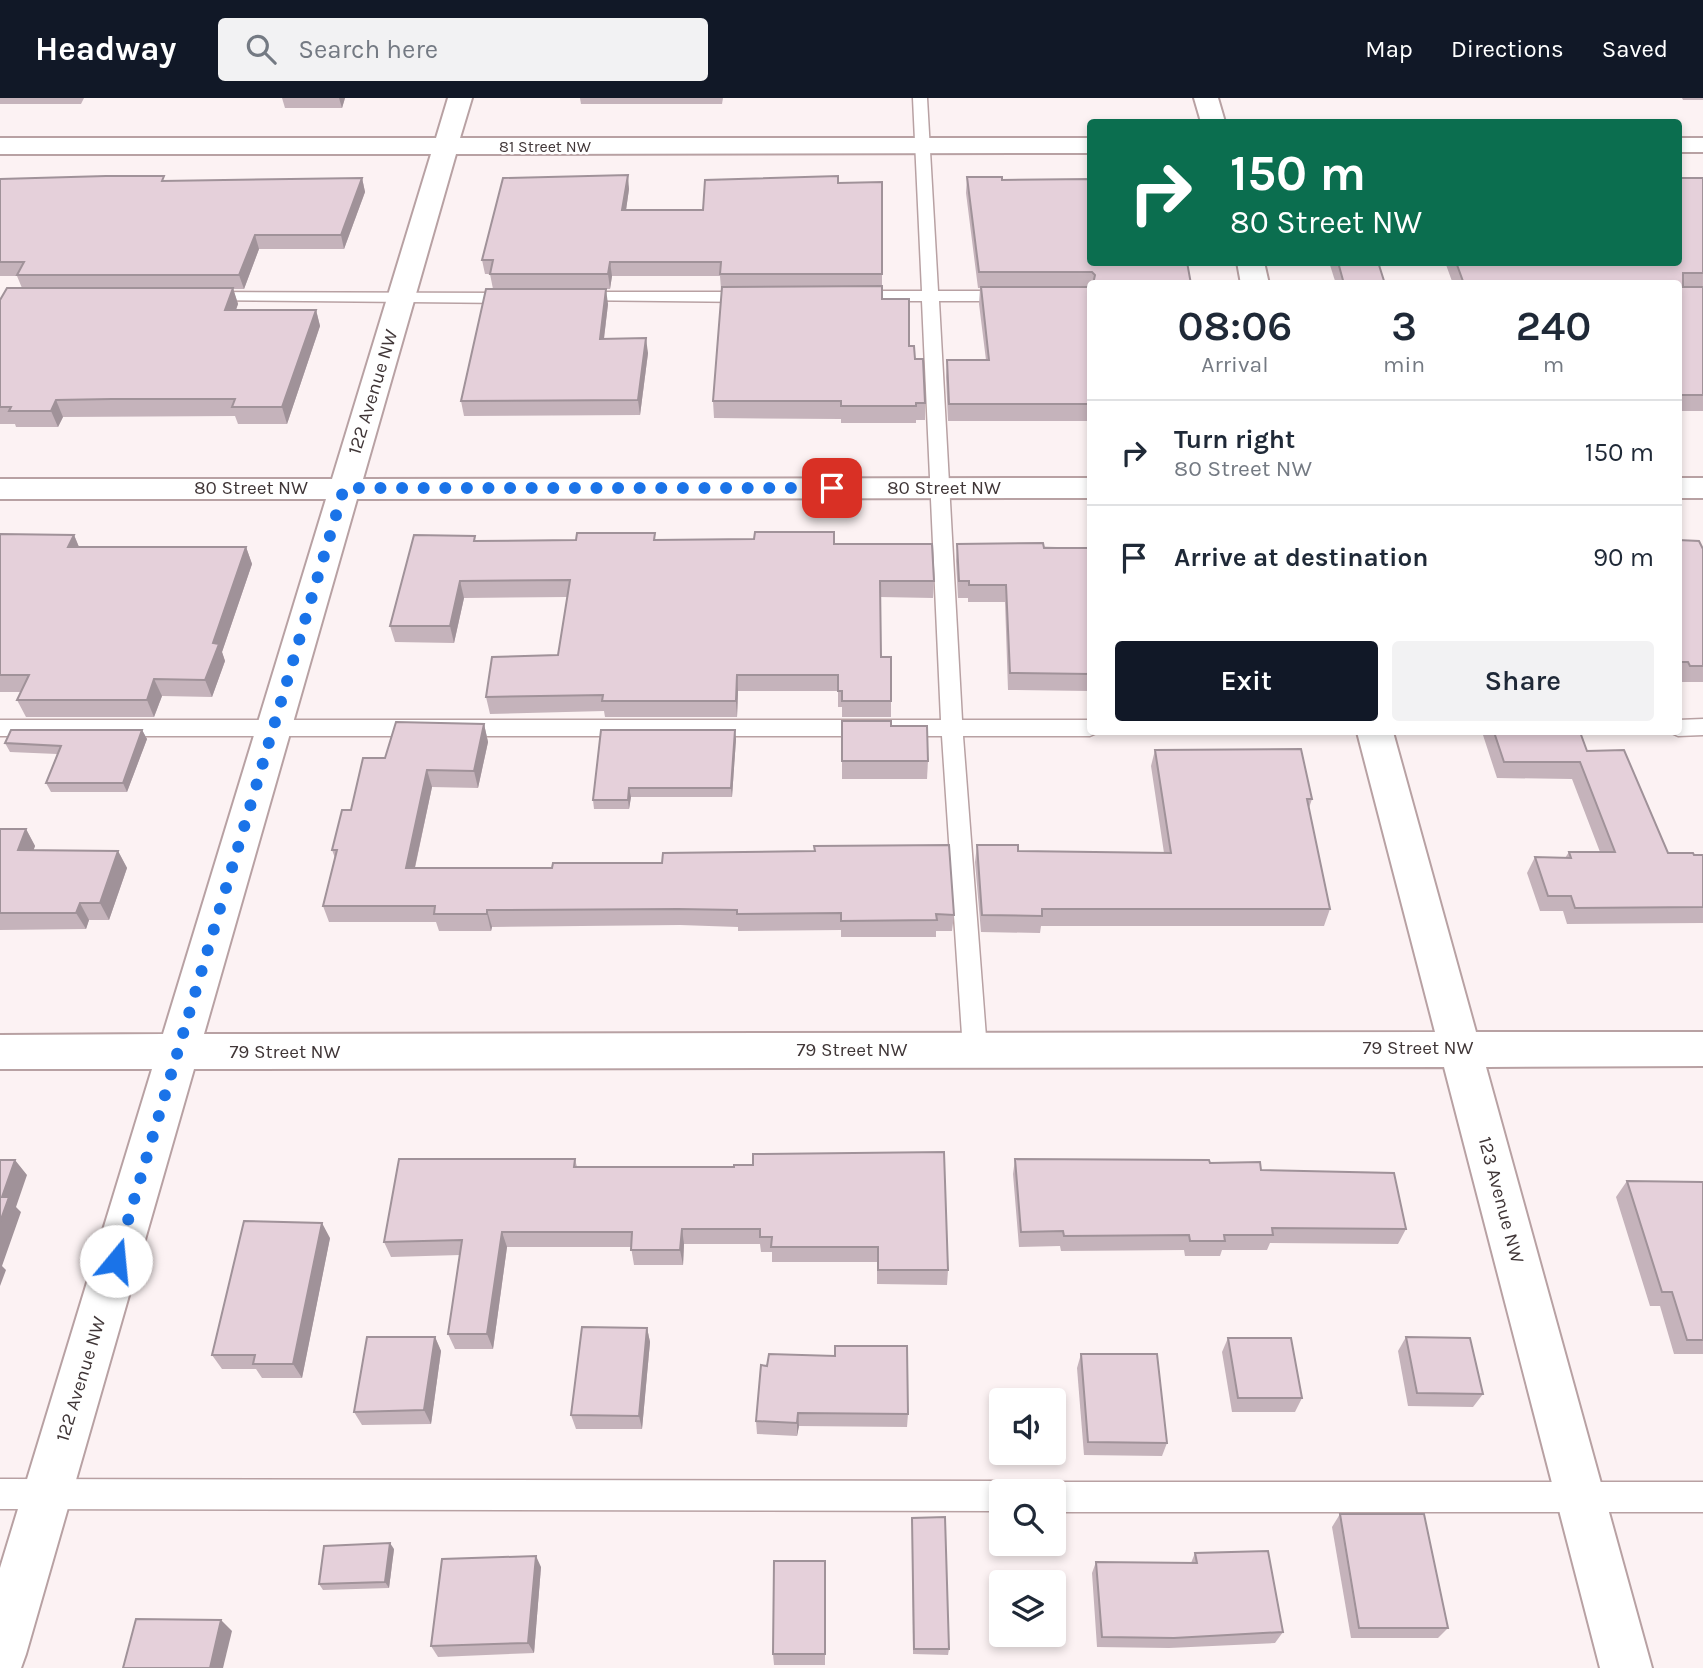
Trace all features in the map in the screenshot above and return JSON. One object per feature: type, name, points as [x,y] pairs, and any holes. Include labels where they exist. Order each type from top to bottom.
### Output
[{"type":"street","name":"122 Avenue NW","points":[[0,1654],[460,98]]},
{"type":"street","points":[[1206,98],[1212,119]]},
{"type":"street","points":[[1682,145],[1703,145]]},
{"type":"street","name":"81 Street NW","points":[[0,146],[1087,146]]},
{"type":"street","name":"80 Street NW","points":[[0,489],[1087,488]]},
{"type":"street","points":[[1682,488],[1703,488]]},
{"type":"street","name":"123 Avenue NW","points":[[1376,735],[1626,1668]]},
{"type":"street","name":"79 Street NW","points":[[0,1052],[1703,1049]]},
{"type":"lane","points":[[920,98],[925,147],[952,728],[975,1050]]},
{"type":"lane","points":[[833,296],[1024,296]]},
{"type":"lane","points":[[193,297],[526,298]]},
{"type":"lane","points":[[554,298],[763,297]]},
{"type":"lane","points":[[1682,727],[1703,727]]},
{"type":"lane","points":[[0,728],[1087,728]]},
{"type":"lane","points":[[0,1494],[989,1496]]},
{"type":"lane","points":[[1066,1497],[1703,1497]]},
{"type":"building","points":[[628,175],[622,210],[703,210],[705,180],[838,176],[838,183],[882,182],[882,274],[720,274],[721,262],[610,262],[608,274],[490,274],[493,260],[482,260],[503,178]]},
{"type":"building","points":[[164,176],[162,181],[362,178],[341,235],[255,235],[239,275],[17,275],[24,262],[0,262],[0,179]]},
{"type":"building","points":[[967,177],[1002,177],[1002,180],[1087,179],[1087,266],[1188,266],[1190,280],[1094,280],[1095,275],[1092,272],[979,272]]},
{"type":"building","points":[[1682,178],[1703,178],[1703,273],[1683,273],[1683,287],[1703,287],[1703,395],[1682,395],[1682,280],[1463,280],[1457,266],[1682,266]]},
{"type":"building","points":[[1339,266],[1379,266],[1384,280],[1343,280]]},
{"type":"building","points":[[882,286],[882,299],[909,299],[909,346],[914,346],[915,359],[923,359],[925,403],[916,403],[916,406],[841,406],[841,401],[713,401],[722,287]]},
{"type":"building","points":[[981,287],[1087,287],[1087,404],[949,404],[947,360],[989,360]]},
{"type":"building","points":[[7,288],[233,288],[225,310],[316,310],[282,407],[232,407],[235,399],[112,399],[56,400],[51,411],[9,411],[11,407],[0,407],[0,300]]},
{"type":"building","points":[[486,289],[606,289],[600,339],[646,338],[638,400],[461,401]]},
{"type":"building","points":[[755,532],[834,532],[834,544],[932,544],[934,581],[880,581],[881,657],[891,657],[891,701],[842,701],[842,691],[838,691],[838,675],[737,675],[736,701],[602,701],[603,695],[486,697],[492,657],[558,655],[570,580],[460,581],[450,626],[390,626],[414,535],[475,536],[474,541],[576,540],[577,533],[655,533],[654,540],[754,539]]},
{"type":"building","points":[[0,534],[74,535],[68,547],[246,547],[213,643],[219,644],[205,680],[154,679],[147,700],[17,700],[29,675],[0,675]]},
{"type":"building","points":[[1682,540],[1699,541],[1703,549],[1703,666],[1690,666],[1688,662],[1682,662]]},
{"type":"building","points":[[1043,543],[1044,548],[1087,548],[1087,674],[1010,673],[1006,585],[969,585],[969,581],[959,581],[957,544]]},
{"type":"building","points":[[842,721],[891,721],[891,726],[927,726],[928,761],[842,761]]},
{"type":"building","points":[[396,722],[484,724],[474,771],[427,770],[406,868],[552,868],[553,863],[662,863],[663,853],[815,851],[814,846],[949,845],[954,915],[936,914],[937,920],[841,921],[841,913],[737,914],[737,910],[678,909],[487,910],[487,914],[434,914],[435,906],[323,906],[337,850],[332,850],[342,810],[351,810],[363,758],[385,758]]},
{"type":"building","points":[[11,730],[142,730],[123,783],[46,783],[61,746],[5,743]]},
{"type":"building","points":[[601,730],[735,730],[731,788],[629,788],[628,800],[593,800]]},
{"type":"building","points":[[1495,735],[1581,735],[1587,751],[1624,750],[1668,853],[1703,855],[1703,907],[1575,908],[1571,896],[1548,896],[1535,857],[1571,858],[1569,852],[1615,852],[1580,762],[1504,762]]},
{"type":"building","points":[[1301,749],[1312,799],[1307,799],[1330,909],[1042,909],[1042,916],[982,915],[977,845],[1018,845],[1018,851],[1171,853],[1155,750]]},
{"type":"building","points":[[0,829],[26,829],[18,850],[118,851],[100,903],[80,903],[76,913],[0,913]]},
{"type":"building","points":[[944,1152],[948,1270],[878,1270],[878,1247],[771,1247],[772,1237],[760,1237],[760,1229],[682,1229],[680,1250],[631,1250],[632,1232],[502,1232],[487,1334],[448,1334],[462,1240],[384,1242],[399,1159],[575,1159],[574,1167],[734,1167],[753,1165],[753,1154]]},
{"type":"building","points":[[1015,1159],[1209,1160],[1210,1163],[1260,1162],[1261,1170],[1394,1173],[1406,1229],[1272,1228],[1273,1235],[1224,1235],[1225,1241],[1190,1241],[1189,1235],[1064,1236],[1063,1231],[1021,1232]]},
{"type":"building","points":[[0,1160],[15,1160],[2,1197],[9,1197],[0,1222]]},
{"type":"building","points":[[1627,1181],[1703,1182],[1703,1340],[1687,1340],[1672,1292],[1662,1292]]},
{"type":"building","points":[[244,1221],[322,1223],[293,1364],[253,1364],[255,1355],[212,1355]]},
{"type":"building","points":[[582,1327],[647,1328],[639,1416],[571,1415]]},
{"type":"building","points":[[367,1337],[435,1337],[424,1410],[354,1412]]},
{"type":"building","points":[[1406,1337],[1470,1338],[1483,1394],[1417,1393]]},
{"type":"building","points":[[1228,1338],[1291,1338],[1302,1398],[1238,1398]]},
{"type":"building","points":[[835,1346],[907,1346],[908,1414],[798,1413],[797,1423],[756,1421],[761,1365],[767,1366],[769,1354],[835,1356]]},
{"type":"building","points":[[1081,1354],[1157,1354],[1167,1443],[1088,1442]]},
{"type":"building","points":[[1340,1514],[1424,1514],[1448,1628],[1359,1628]]},
{"type":"building","points":[[945,1517],[949,1649],[914,1649],[912,1518]]},
{"type":"building","points":[[390,1543],[385,1582],[319,1584],[324,1546]]},
{"type":"building","points":[[1268,1551],[1283,1632],[1174,1638],[1102,1637],[1096,1562],[1197,1563],[1195,1553]]},
{"type":"building","points":[[536,1556],[528,1643],[431,1646],[442,1559]]},
{"type":"building","points":[[774,1561],[825,1561],[825,1654],[773,1654]]},
{"type":"building","points":[[136,1619],[221,1620],[210,1668],[123,1668]]},
{"type":"route","points":[[116,1261],[344,488],[832,488]]}]
